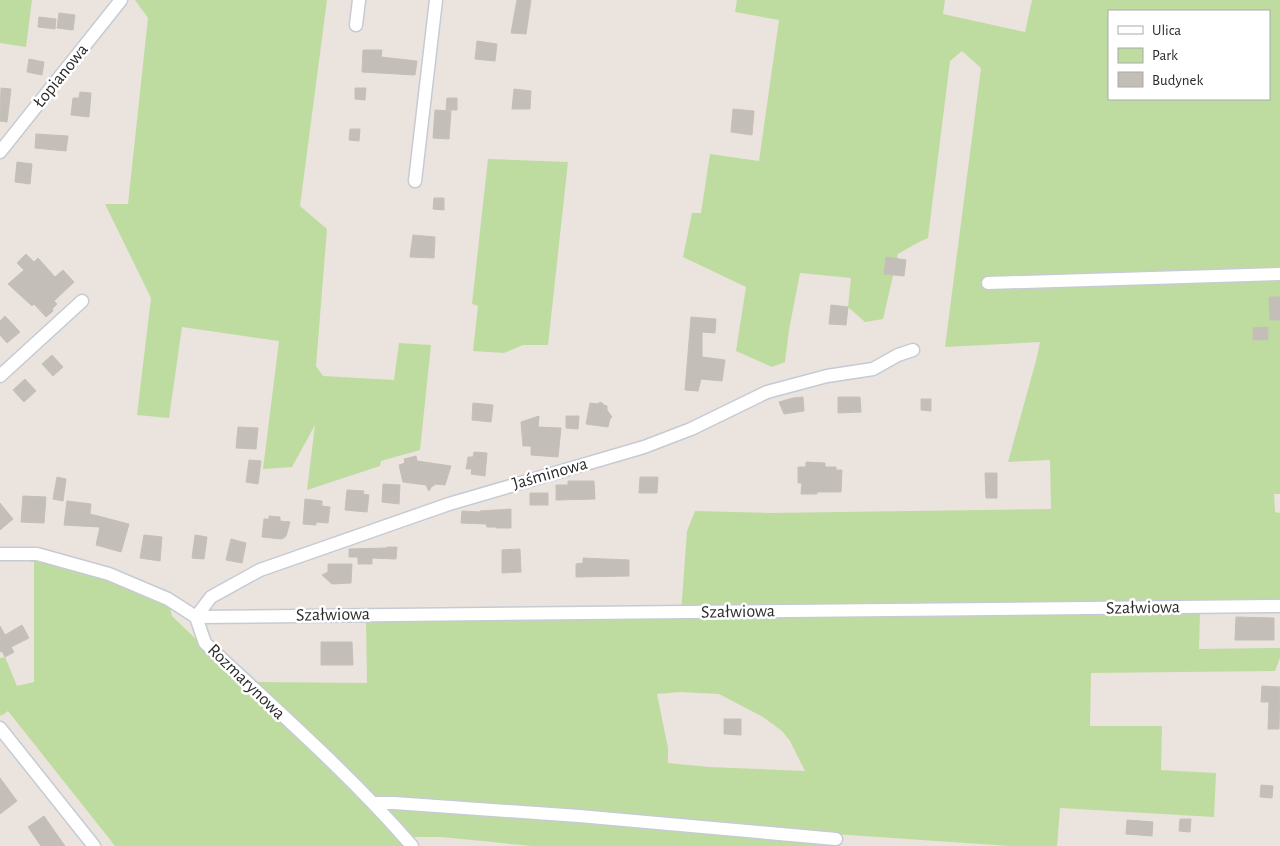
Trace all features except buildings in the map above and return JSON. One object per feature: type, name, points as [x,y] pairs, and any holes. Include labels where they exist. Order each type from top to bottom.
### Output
[{"type":"street","name":"Łopianowa","points":[[0,152],[121,0]]},
{"type":"street","points":[[356,25],[359,0]]},
{"type":"street","points":[[415,181],[436,0]]},
{"type":"street","points":[[988,283],[1280,274]]},
{"type":"street","points":[[0,376],[82,301]]},
{"type":"street","name":"Jaśminowa","points":[[196,617],[211,597],[260,570],[449,504],[644,446],[691,429],[767,392],[827,376],[873,369],[898,355],[913,350]]},
{"type":"street","points":[[0,554],[37,554],[109,574],[168,599],[196,617]]},
{"type":"street","name":"Szałwiowa","points":[[196,617],[1280,606]]},
{"type":"street","name":"Rozmarynowa","points":[[196,617],[204,643],[373,803],[412,846]]},
{"type":"street","points":[[0,728],[94,846]]},
{"type":"street","points":[[373,803],[560,815],[836,838]]},
{"type":"green space","points":[[0,0],[32,0],[26,47],[0,43]]},
{"type":"green space","points":[[135,0],[327,0],[300,206],[327,229],[316,366],[323,376],[394,380],[399,343],[431,345],[420,450],[381,461],[380,466],[307,490],[315,425],[292,467],[263,469],[279,341],[182,327],[169,418],[137,415],[151,298],[105,204],[128,204],[148,18]]},
{"type":"green space","points":[[737,0],[945,0],[943,14],[1025,32],[1032,0],[1280,0],[1280,494],[1274,494],[1275,512],[1280,513],[1280,606],[1212,607],[1200,613],[1199,649],[1280,648],[1280,658],[1275,671],[1091,673],[1090,726],[1162,726],[1161,770],[1216,773],[1214,817],[1060,808],[1057,846],[1010,846],[834,834],[840,846],[532,846],[441,837],[414,837],[256,682],[367,683],[366,621],[430,621],[431,614],[681,613],[687,531],[695,511],[769,513],[1051,509],[1050,460],[1008,462],[1040,342],[945,347],[981,68],[962,51],[950,61],[928,238],[898,254],[883,319],[865,322],[848,307],[851,278],[800,273],[785,362],[772,367],[736,351],[746,287],[683,257],[692,213],[701,213],[710,154],[759,161],[779,20],[735,12]],"holes":[[[680,692],[719,694],[763,717],[782,731],[790,741],[805,771],[709,767],[668,763],[668,748],[657,694]]]},
{"type":"green space","points":[[488,159],[568,162],[548,345],[523,345],[504,353],[473,351],[478,306],[472,304]]},
{"type":"green space","points":[[28,553],[168,599],[172,616],[375,812],[406,846],[115,846],[8,711],[1,716],[0,714],[0,658],[5,657],[17,686],[34,682],[34,562],[30,562]]}]
